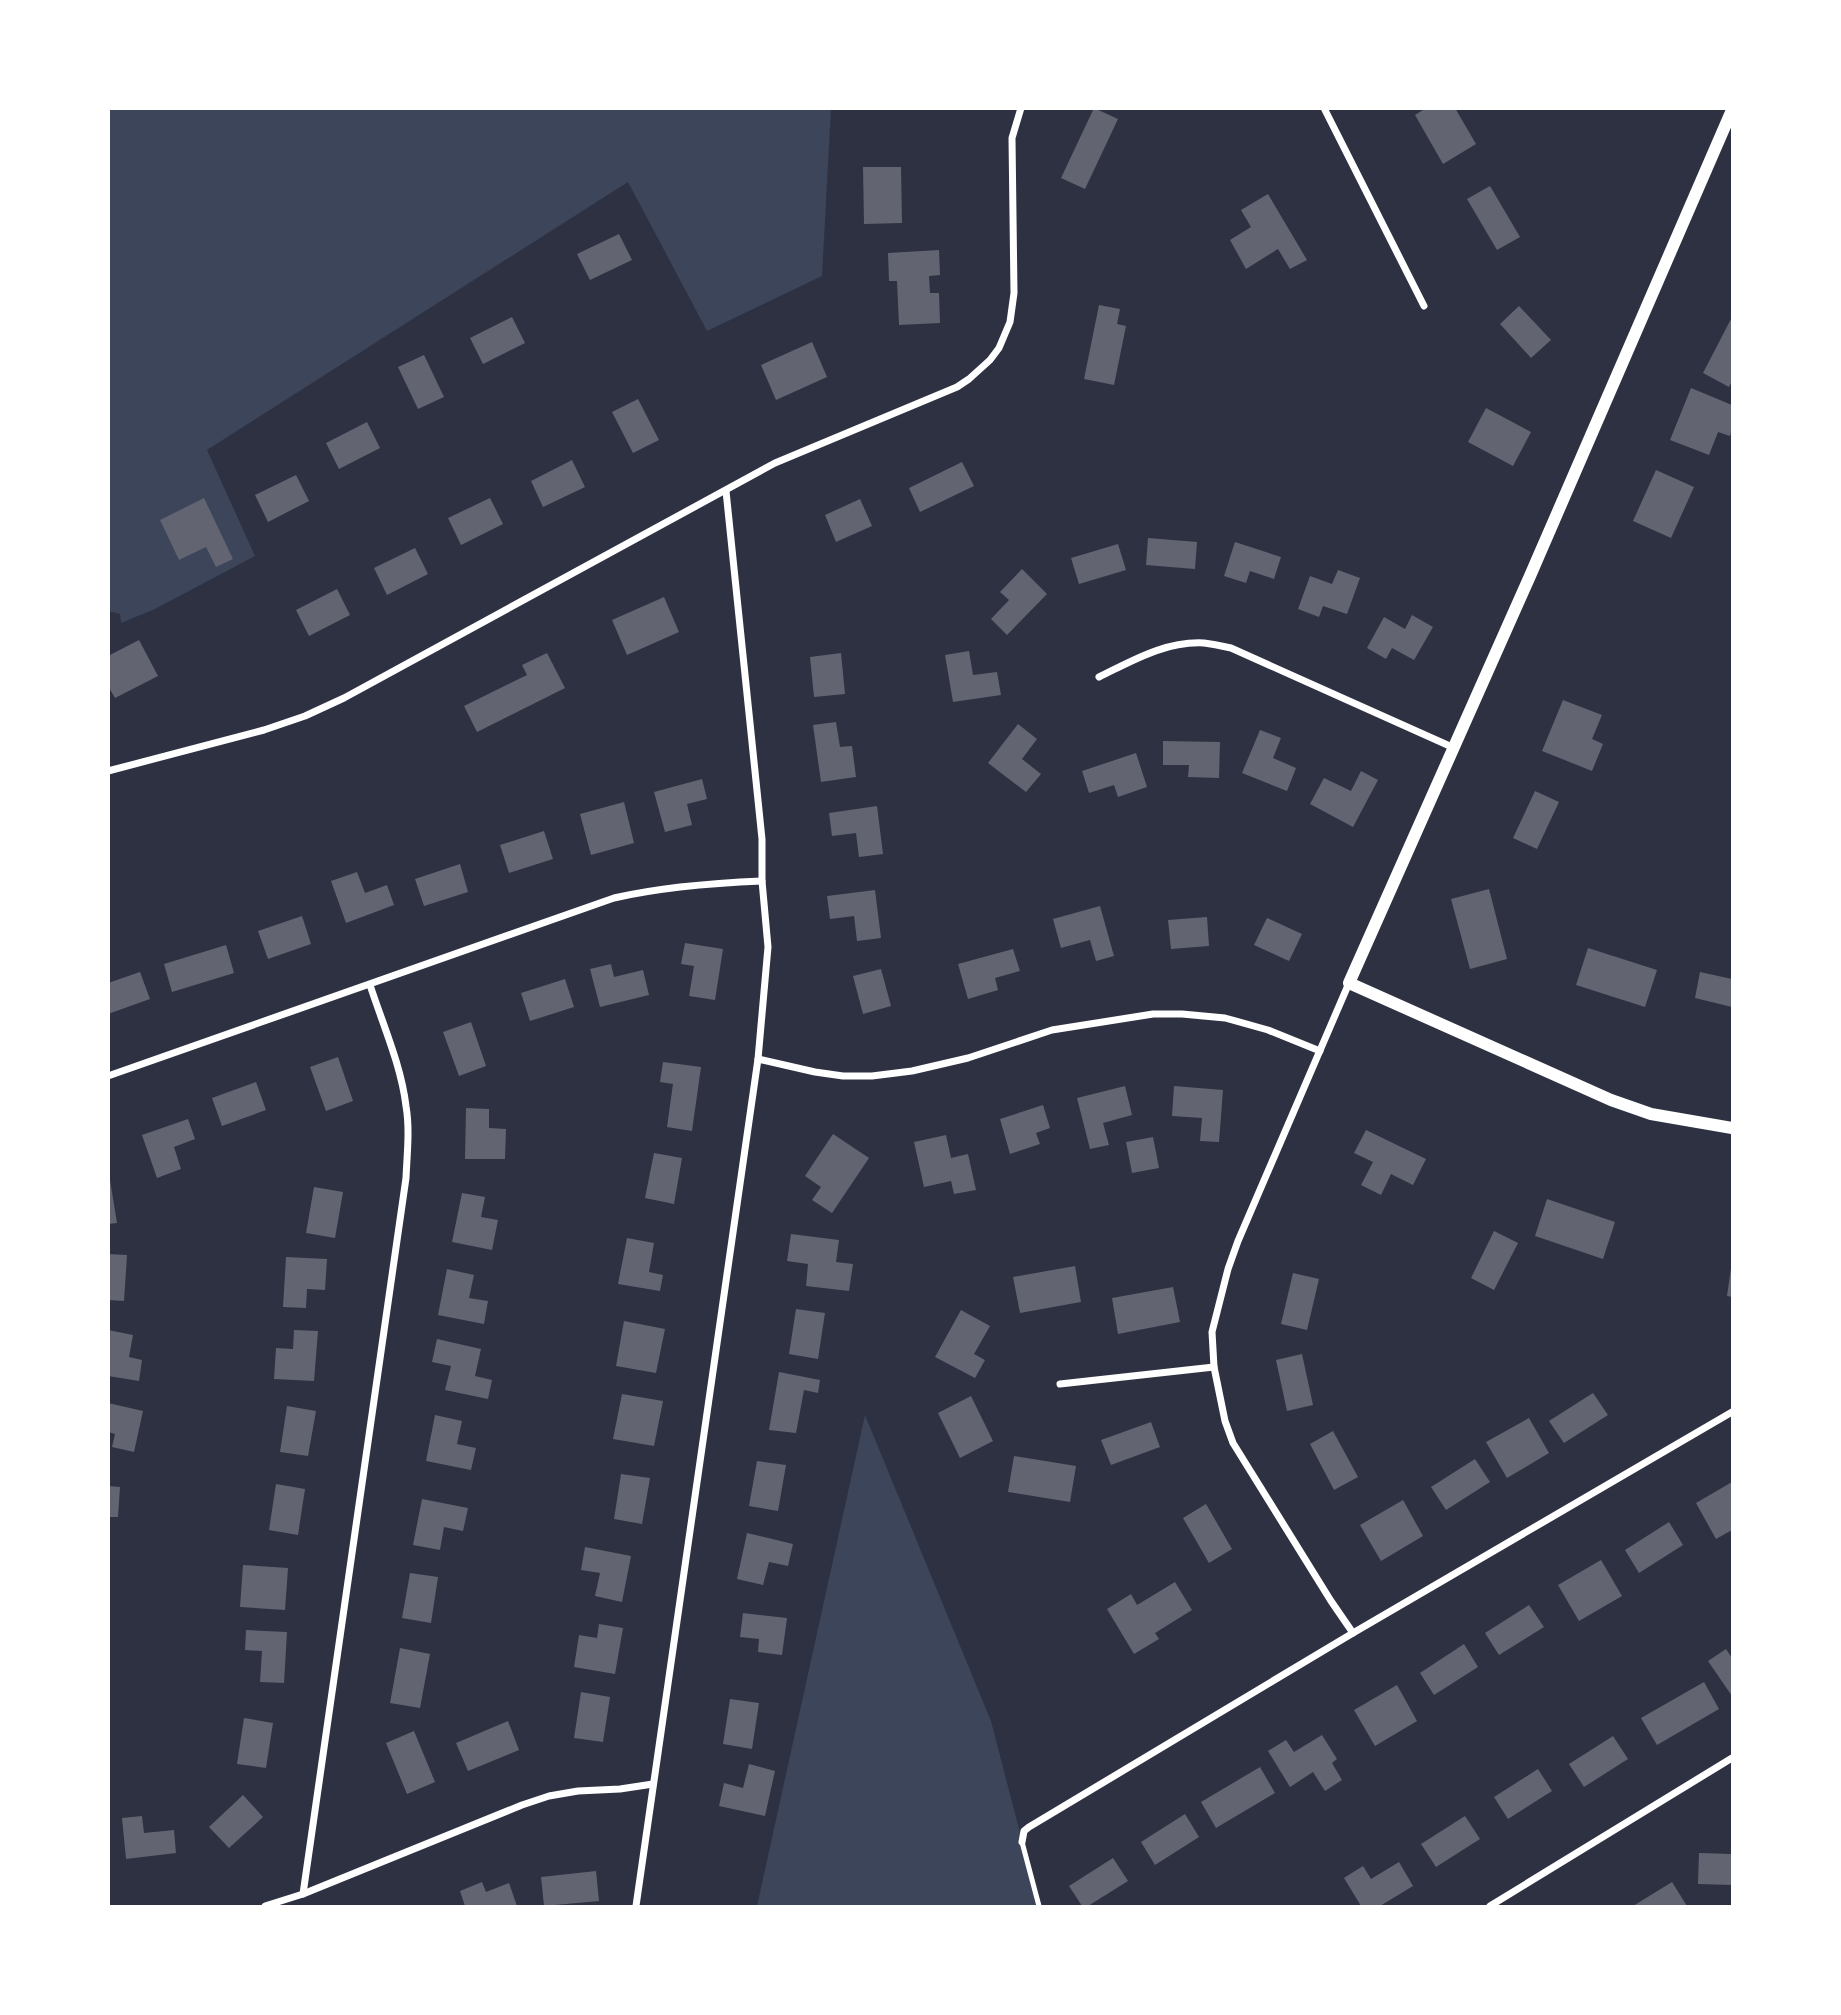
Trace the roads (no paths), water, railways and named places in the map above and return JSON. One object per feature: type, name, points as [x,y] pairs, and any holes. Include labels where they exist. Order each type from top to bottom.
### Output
[{"type":"street","points":[[108,771],[264,730],[305,716],[344,698],[775,463],[957,387],[969,379],[990,360],[1005,336],[1013,308],[1012,138],[1021,108]]},
{"type":"street","points":[[1324,108],[1424,306]]},
{"type":"street","points":[[1353,1633],[1233,1443],[1225,1421],[1214,1367],[1212,1332],[1238,1241],[1732,110]]},
{"type":"street","points":[[636,1906],[758,1059],[768,947],[762,881],[762,839],[726,491]]},
{"type":"street","points":[[1099,677],[1147,654],[1174,646],[1203,643],[1231,648],[1452,747]]},
{"type":"street","points":[[108,1076],[614,898],[642,892],[762,881]]},
{"type":"street","points":[[1349,983],[1611,1100],[1651,1114],[1732,1128]]},
{"type":"street","points":[[303,1894],[407,1167],[409,1135],[401,1078],[369,985]]},
{"type":"street","points":[[758,1059],[815,1072],[872,1076],[912,1071],[968,1058],[1052,1030],[1153,1014],[1225,1018],[1268,1030],[1320,1051]]},
{"type":"street","points":[[1060,1384],[1214,1367]]},
{"type":"street","points":[[1022,1843],[1024,1831],[1029,1827],[1353,1633],[1732,1412]]},
{"type":"street","points":[[1490,1906],[1732,1758]]},
{"type":"street","points":[[265,1906],[303,1894],[531,1802],[578,1791],[653,1784]]},
{"type":"lane","points":[[1022,1843],[1039,1906]]}]
